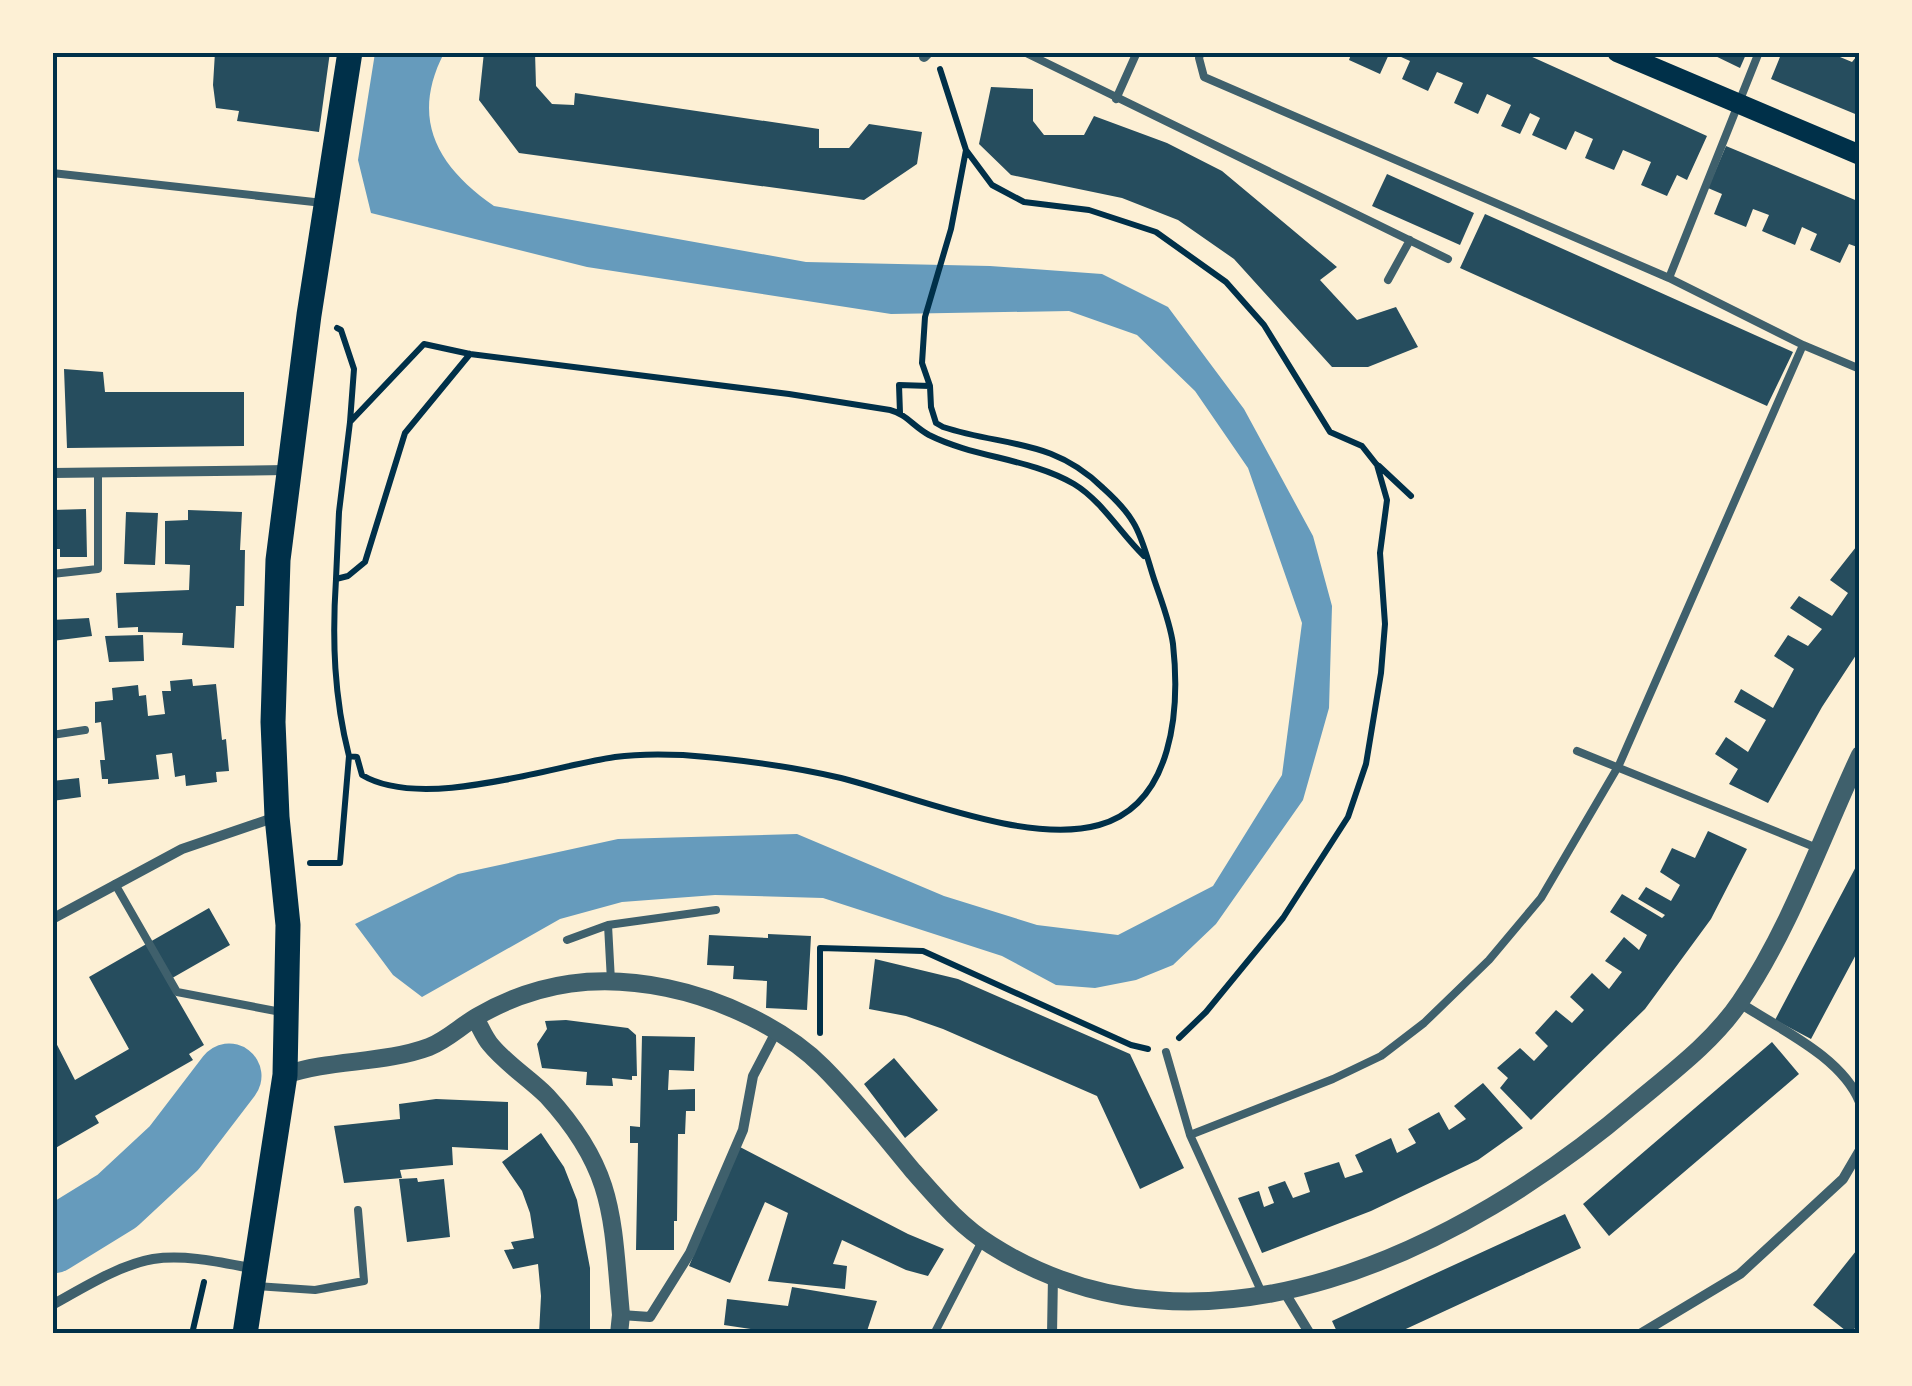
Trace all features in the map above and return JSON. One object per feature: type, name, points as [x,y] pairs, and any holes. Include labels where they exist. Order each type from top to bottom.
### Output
[{"type":"main road","points":[[245,1334],[285,1075],[288,925],[277,816],[273,722],[275,625],[288,470],[350,52]]},
{"type":"main road","points":[[1617,52],[1860,156]]},
{"type":"street","points":[[52,473],[288,470]]},
{"type":"street","points":[[285,1075],[314,1065],[381,1058],[426,1048],[504,1002],[551,985],[611,981],[666,988],[714,1000],[776,1032],[820,1064],[944,1206],[983,1240],[1053,1276],[1092,1290],[1148,1300],[1194,1301],[1285,1294],[1340,1277],[1458,1226],[1544,1176],[1594,1139],[1705,1043],[1740,1003],[1779,932],[1857,765]]},
{"type":"street","points":[[52,919],[182,849],[277,816]]},
{"type":"street","points":[[1740,1003],[1834,1066],[1854,1088],[1860,1102]]},
{"type":"street","points":[[475,1018],[490,1044],[545,1095],[591,1152],[609,1201],[620,1324],[650,1317],[690,1253],[743,1130],[754,1076],[776,1032]]},
{"type":"street","points":[[1640,1334],[1740,1274],[1843,1179],[1860,1150]]},
{"type":"street","points":[[52,1305],[137,1263],[156,1259],[208,1261],[254,1277]]},
{"type":"street","points":[[1052,1334],[1053,1276]]},
{"type":"street","points":[[1285,1294],[1310,1334]]},
{"type":"lane","points":[[1024,52],[1448,259]]},
{"type":"lane","points":[[1116,99],[1137,52]]},
{"type":"lane","points":[[1201,52],[1198,58],[1204,77],[1668,278],[1860,369]]},
{"type":"lane","points":[[1668,278],[1759,52]]},
{"type":"lane","points":[[52,173],[328,203]]},
{"type":"lane","points":[[1388,280],[1410,240]]},
{"type":"lane","points":[[1190,1134],[1333,1080],[1382,1056],[1424,1023],[1489,960],[1541,898],[1619,765],[1803,345]]},
{"type":"lane","points":[[52,574],[98,569],[98,473]]},
{"type":"lane","points":[[52,735],[84,730]]},
{"type":"lane","points":[[1577,751],[1817,848]]},
{"type":"lane","points":[[115,884],[177,992],[286,1019]]},
{"type":"lane","points":[[567,940],[608,924],[716,910]]},
{"type":"lane","points":[[608,924],[611,981]]},
{"type":"lane","points":[[1166,1052],[1190,1134],[1264,1297]]},
{"type":"lane","points":[[254,1277],[316,1290],[364,1281],[358,1210]]},
{"type":"lane","points":[[934,1334],[983,1240]]},
{"type":"path","points":[[927,55],[943,72],[966,150],[992,185],[1024,202],[1089,210],[1156,232],[1226,282],[1264,325],[1330,432],[1362,446],[1411,496]]},
{"type":"path","points":[[349,756],[357,757],[362,775],[371,780],[418,790],[474,784],[618,756],[680,755],[838,778],[955,811],[1039,829],[1101,824],[1138,804],[1172,740],[1172,641],[1133,522],[1103,487],[1049,452],[943,428],[936,423],[930,406],[930,386],[922,363],[926,317],[951,229],[966,150]]},
{"type":"path","points":[[350,422],[424,344],[470,354],[789,394],[900,413],[928,434],[1076,485],[1148,560]]},
{"type":"path","points":[[336,579],[348,576],[364,562],[405,433],[470,354]]},
{"type":"path","points":[[340,863],[349,756],[338,713],[332,628],[354,369]]},
{"type":"path","points":[[900,413],[898,385],[930,386]]},
{"type":"path","points":[[820,1064],[820,948],[924,951],[1132,1045],[1166,1052],[1206,1012],[1284,918],[1348,817],[1366,764],[1385,624],[1380,553],[1386,500],[1378,464]]},
{"type":"path","points":[[192,1334],[208,1261]]},
{"type":"water","points":[[375,53],[444,53],[429,99],[435,139],[457,175],[494,206],[806,262],[990,266],[1102,274],[1168,307],[1244,409],[1313,536],[1332,606],[1329,708],[1303,800],[1216,924],[1173,965],[1136,980],[1095,988],[1056,985],[1002,956],[823,898],[715,895],[622,902],[560,919],[422,997],[393,975],[355,924],[458,874],[618,839],[797,834],[944,896],[1037,925],[1118,935],[1213,886],[1282,775],[1302,623],[1248,468],[1195,391],[1137,335],[1069,311],[891,314],[587,267],[371,213],[358,160]]},
{"type":"building","points":[[215,52],[330,52],[319,132],[237,121],[239,111],[216,108]]},
{"type":"building","points":[[484,52],[535,52],[536,86],[552,104],[574,105],[575,93],[819,129],[819,148],[849,148],[869,124],[922,132],[917,164],[864,200],[519,153],[479,100]]},
{"type":"building","points":[[1352,52],[1390,52],[1380,74],[1349,60]]},
{"type":"building","points":[[1390,52],[1521,52],[1707,136],[1687,180],[1677,175],[1667,196],[1641,185],[1651,162],[1623,150],[1614,170],[1585,158],[1593,139],[1575,131],[1566,150],[1532,135],[1540,118],[1530,113],[1520,134],[1501,126],[1511,105],[1487,94],[1478,114],[1454,103],[1463,83],[1437,72],[1428,91],[1402,79],[1410,61]]},
{"type":"building","points":[[1707,52],[1747,52],[1740,68]]},
{"type":"building","points":[[1782,52],[1828,52],[1852,62],[1860,52],[1860,116],[1771,79]]},
{"type":"building","points":[[991,87],[1033,89],[1033,121],[1044,135],[1084,135],[1094,116],[1167,143],[1222,171],[1337,267],[1320,280],[1357,320],[1396,307],[1418,347],[1368,367],[1332,367],[1234,259],[1178,220],[1122,198],[1011,175],[979,144]]},
{"type":"building","points":[[1726,146],[1860,202],[1860,248],[1849,244],[1840,263],[1810,250],[1817,234],[1802,227],[1795,245],[1762,231],[1769,215],[1753,209],[1746,227],[1714,214],[1722,194],[1708,188]]},
{"type":"building","points":[[1387,174],[1474,213],[1460,245],[1372,206]]},
{"type":"building","points":[[1485,214],[1793,352],[1767,406],[1460,268]]},
{"type":"building","points":[[64,369],[103,372],[105,392],[244,392],[244,446],[67,448]]},
{"type":"building","points":[[86,509],[87,557],[60,557],[60,549],[52,549],[52,510]]},
{"type":"building","points":[[188,510],[242,512],[244,606],[236,606],[234,648],[182,645],[183,633],[118,628],[116,593],[189,590],[190,565],[165,564],[165,521],[188,520]]},
{"type":"building","points":[[126,512],[158,513],[155,565],[124,564]]},
{"type":"building","points":[[1860,542],[1860,649],[1768,803],[1729,784],[1738,769],[1715,754],[1726,737],[1748,752],[1766,720],[1734,702],[1741,689],[1773,708],[1794,669],[1774,656],[1788,635],[1808,646],[1822,629],[1790,608],[1799,596],[1832,616],[1848,593],[1830,580]]},
{"type":"building","points":[[89,618],[92,636],[52,641],[52,620]]},
{"type":"building","points":[[143,635],[144,661],[109,662],[105,636]]},
{"type":"building","points":[[192,679],[193,686],[216,684],[229,771],[216,772],[217,782],[186,786],[185,775],[175,777],[172,753],[156,755],[159,779],[108,784],[108,779],[102,779],[100,760],[105,760],[101,722],[95,723],[95,702],[113,700],[112,688],[138,685],[139,696],[146,695],[148,716],[165,714],[162,691],[171,691],[170,681]]},
{"type":"building","points":[[79,778],[81,797],[52,801],[52,781]]},
{"type":"building","points":[[1708,831],[1747,849],[1711,919],[1645,1009],[1531,1120],[1500,1088],[1508,1078],[1497,1068],[1520,1048],[1534,1061],[1548,1046],[1535,1033],[1556,1010],[1572,1023],[1584,1010],[1570,997],[1592,973],[1609,989],[1622,972],[1605,961],[1624,937],[1639,950],[1647,935],[1610,912],[1622,894],[1662,918],[1665,915],[1638,899],[1646,887],[1671,901],[1680,885],[1660,872],[1672,848],[1695,858]]},
{"type":"building","points":[[1860,859],[1860,947],[1811,1039],[1775,1020]]},
{"type":"building","points":[[209,908],[230,945],[167,981],[204,1045],[189,1054],[193,1060],[95,1116],[99,1123],[52,1150],[52,1035],[75,1080],[129,1049],[89,977]]},
{"type":"building","points":[[768,934],[811,936],[807,1010],[766,1008],[767,981],[733,979],[734,966],[707,965],[709,935],[768,938]]},
{"type":"building","points":[[875,959],[958,979],[1130,1054],[1184,1168],[1140,1189],[1097,1096],[943,1029],[869,1009]]},
{"type":"building","points":[[545,1021],[628,1028],[636,1035],[637,1076],[632,1076],[632,1080],[612,1078],[613,1086],[586,1085],[587,1072],[542,1068],[537,1044],[547,1029]]},
{"type":"building","points":[[642,1036],[695,1037],[694,1071],[669,1070],[668,1090],[695,1089],[695,1111],[686,1111],[685,1134],[678,1134],[674,1250],[636,1250],[638,1143],[630,1143],[630,1126],[640,1127]]},
{"type":"building","points":[[1772,1042],[1799,1074],[1609,1236],[1583,1204]]},
{"type":"building","points":[[894,1058],[938,1110],[905,1138],[864,1084]]},
{"type":"building","points":[[1483,1083],[1523,1128],[1478,1160],[1371,1211],[1262,1253],[1238,1198],[1259,1191],[1264,1207],[1274,1203],[1268,1187],[1285,1181],[1293,1198],[1310,1192],[1304,1173],[1339,1162],[1345,1178],[1363,1172],[1355,1155],[1391,1138],[1397,1153],[1416,1143],[1408,1129],[1439,1112],[1449,1130],[1466,1119],[1454,1106]]},
{"type":"building","points":[[436,1099],[508,1102],[508,1150],[452,1147],[453,1165],[400,1170],[402,1178],[344,1183],[334,1126],[400,1119],[399,1104]]},
{"type":"building","points":[[541,1133],[564,1167],[577,1200],[590,1268],[590,1334],[539,1334],[538,1264],[513,1269],[504,1250],[514,1249],[511,1242],[534,1238],[522,1191],[502,1162]]},
{"type":"building","points":[[740,1147],[944,1249],[928,1276],[842,1240],[833,1264],[847,1266],[845,1289],[768,1281],[788,1213],[765,1202],[730,1283],[689,1266]]},
{"type":"building","points":[[417,1178],[418,1182],[444,1179],[450,1237],[407,1242],[399,1179]]},
{"type":"building","points":[[1565,1214],[1581,1248],[1395,1334],[1338,1334],[1332,1321]]},
{"type":"building","points":[[1860,1246],[1860,1322],[1850,1334],[1813,1305]]},
{"type":"building","points":[[792,1287],[877,1301],[866,1334],[784,1334],[724,1325],[727,1299],[788,1306]]},
{"type":"waterway","points":[[52,1241],[117,1201],[174,1148],[229,1076]]}]
